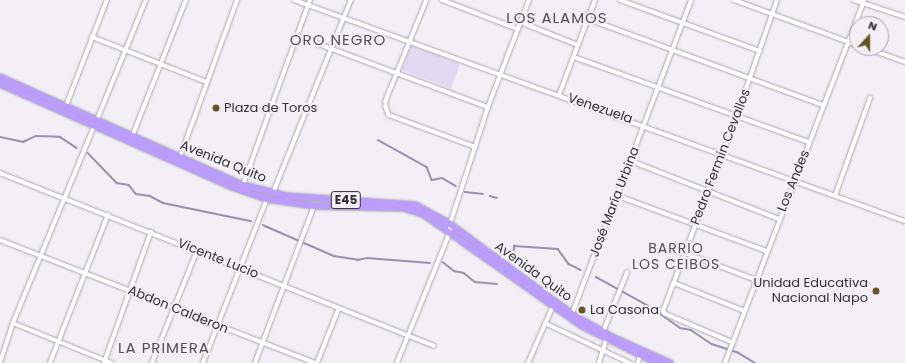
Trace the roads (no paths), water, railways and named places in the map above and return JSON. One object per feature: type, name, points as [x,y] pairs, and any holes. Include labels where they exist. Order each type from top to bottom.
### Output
[{"type":"highway","name":"Avenida Quito","points":[[0,77],[66,106],[96,123],[232,187],[267,199],[314,206],[408,209],[423,214],[553,306],[606,340],[657,363]]},
{"type":"highway","name":"Avenida Quito","points":[[0,84],[132,137],[243,185],[272,194],[404,203],[425,210],[450,224],[572,314],[603,332],[670,363]]},
{"type":"street","points":[[66,106],[107,0]]},
{"type":"street","points":[[0,363],[41,255],[127,51],[146,0]]},
{"type":"street","points":[[132,137],[186,0]]},
{"type":"street","points":[[180,157],[237,0]]},
{"type":"street","name":"Venezuela","points":[[294,0],[412,41],[905,221]]},
{"type":"street","points":[[243,185],[310,0]]},
{"type":"street","points":[[272,194],[351,0]]},
{"type":"street","points":[[427,0],[412,41],[386,101],[389,115],[475,147]]},
{"type":"street","points":[[442,0],[518,29]]},
{"type":"street","points":[[397,363],[450,232],[450,224],[488,107],[529,0]]},
{"type":"street","points":[[559,95],[595,0]]},
{"type":"street","points":[[620,0],[760,51]]},
{"type":"street","name":"José María Urbina","points":[[572,314],[645,126],[690,0]]},
{"type":"street","points":[[734,0],[771,15],[848,42]]},
{"type":"street","name":"Pedro Fermin Cevallos","points":[[732,344],[663,313],[751,78],[777,0]]},
{"type":"street","points":[[854,0],[905,17]]},
{"type":"street","name":"Los Andes","points":[[725,361],[863,2]]},
{"type":"street","points":[[588,19],[823,105]]},
{"type":"street","points":[[520,22],[578,45]]},
{"type":"street","points":[[297,36],[488,107]]},
{"type":"street","points":[[92,37],[207,82]]},
{"type":"street","points":[[888,56],[905,62]]},
{"type":"street","points":[[574,57],[809,142]]},
{"type":"street","points":[[836,196],[870,98]]},
{"type":"street","points":[[631,161],[779,220]]},
{"type":"street","name":"Vicente Lucio","points":[[0,173],[434,346]]},
{"type":"street","points":[[618,196],[767,251]]},
{"type":"street","points":[[203,363],[267,199]]},
{"type":"street","points":[[255,363],[304,239],[314,206]]},
{"type":"street","points":[[50,363],[108,215]]},
{"type":"street","points":[[104,361],[151,232]]},
{"type":"street","name":"Abdon Calderon","points":[[0,240],[217,326],[317,363]]},
{"type":"street","points":[[152,363],[172,308],[197,251]]},
{"type":"street","points":[[685,253],[756,280]]},
{"type":"street","points":[[603,332],[627,273]]},
{"type":"street","points":[[674,283],[745,311]]},
{"type":"street","points":[[528,363],[553,306]]},
{"type":"street","points":[[317,363],[339,308]]},
{"type":"street","points":[[14,323],[59,340],[104,361],[112,363]]},
{"type":"street","points":[[545,323],[630,363]]},
{"type":"street","points":[[599,363],[606,340]]},
{"type":"street","points":[[638,363],[640,356]]},
{"type":"waterway","points":[[0,137],[23,142],[36,136],[60,137],[77,148]]},
{"type":"waterway","points":[[378,140],[427,167],[432,180],[442,178],[456,186]]},
{"type":"waterway","points":[[88,153],[117,183],[129,185],[136,194],[150,196],[163,203],[251,221]]},
{"type":"waterway","points":[[465,192],[483,194]]},
{"type":"waterway","points":[[490,196],[497,198]]},
{"type":"waterway","points":[[263,225],[334,256],[358,260],[367,258],[430,263]]},
{"type":"waterway","points":[[513,262],[514,246],[558,249],[569,264],[581,270]]},
{"type":"waterway","points":[[443,262],[454,271],[464,273],[475,282],[497,284]]},
{"type":"waterway","points":[[596,277],[649,306],[680,328],[691,330],[712,344],[737,352],[755,363]]},
{"type":"place","name":"Plaza de Toros","points":[[216,108]]},
{"type":"place","name":"Unidad Educativa Nacional Napo","points":[[876,291]]},
{"type":"place","name":"La Casona","points":[[582,310]]},
{"type":"district","name":"LOS ALAMOS","points":[[557,18]]},
{"type":"district","name":"ORO NEGRO","points":[[338,40]]},
{"type":"district","name":"BARRIO LOS CEIBOS","points":[[676,256]]},
{"type":"district","name":"LA PRIMERA","points":[[164,348]]}]
